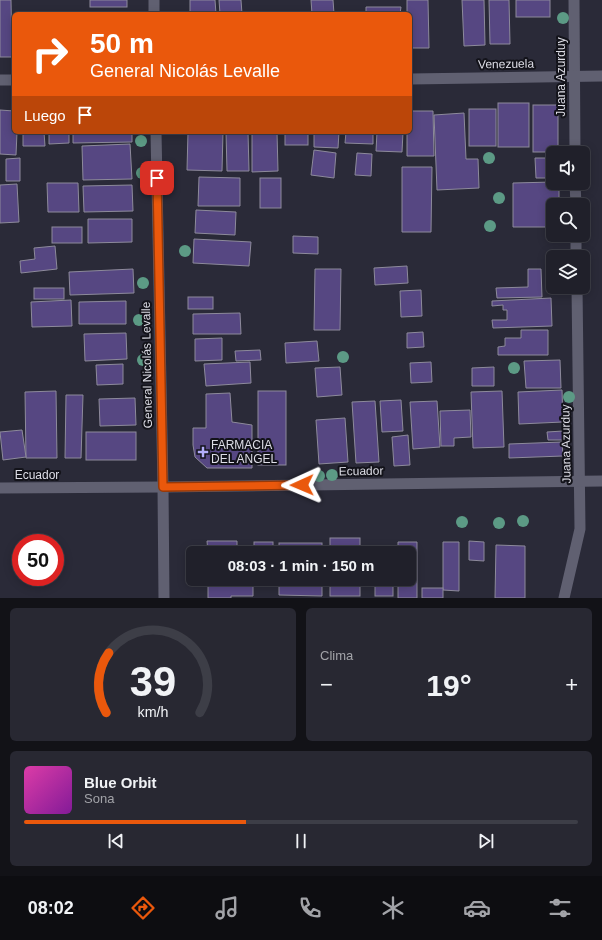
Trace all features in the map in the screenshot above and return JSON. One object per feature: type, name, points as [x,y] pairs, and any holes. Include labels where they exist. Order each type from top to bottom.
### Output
[{"type":"street","points":[[154,0],[154,12]]},
{"type":"street","name":"Juana Azurduy","points":[[574,0],[575,146]]},
{"type":"street","name":"Venezuela","points":[[412,79],[602,76]]},
{"type":"street","points":[[0,80],[12,80]]},
{"type":"street","name":"General Nicolás Levalle","points":[[156,134],[164,598]]},
{"type":"street","name":"Juana Azurduy","points":[[564,598],[580,529],[577,294]]},
{"type":"street","name":"Ecuador","points":[[0,488],[602,481]]},
{"type":"building","points":[[0,0],[11,0],[12,57],[0,57]]},
{"type":"building","points":[[90,0],[127,0],[127,7],[90,7]]},
{"type":"building","points":[[190,0],[215,0],[216,12],[190,12]]},
{"type":"building","points":[[219,0],[241,0],[242,12],[220,12]]},
{"type":"building","points":[[311,0],[333,0],[334,12],[312,12]]},
{"type":"building","points":[[407,0],[428,0],[429,48],[412,48],[412,12],[407,12]]},
{"type":"building","points":[[462,0],[484,0],[485,45],[464,46]]},
{"type":"building","points":[[489,0],[509,0],[510,44],[490,44]]},
{"type":"building","points":[[516,0],[550,0],[550,17],[516,17]]},
{"type":"building","points":[[366,7],[401,7],[400,12],[366,12]]},
{"type":"building","points":[[498,103],[529,103],[529,147],[498,147]]},
{"type":"building","points":[[533,105],[558,105],[558,146],[546,146],[546,152],[533,152]]},
{"type":"building","points":[[469,109],[496,109],[496,146],[469,146]]},
{"type":"building","points":[[0,110],[12,111],[12,134],[17,134],[16,155],[0,154]]},
{"type":"building","points":[[412,111],[433,111],[434,156],[407,156],[407,134],[412,134]]},
{"type":"building","points":[[464,113],[466,159],[478,159],[479,188],[437,190],[434,115]]},
{"type":"building","points":[[23,134],[44,134],[45,146],[23,146]]},
{"type":"building","points":[[49,134],[69,134],[69,143],[49,144]]},
{"type":"building","points":[[73,134],[132,134],[132,142],[73,143]]},
{"type":"building","points":[[188,134],[223,134],[222,171],[187,170]]},
{"type":"building","points":[[226,134],[248,134],[249,171],[227,171]]},
{"type":"building","points":[[252,134],[277,134],[278,171],[252,172]]},
{"type":"building","points":[[285,134],[308,134],[308,145],[285,145]]},
{"type":"building","points":[[314,134],[339,134],[338,148],[314,147]]},
{"type":"building","points":[[346,134],[373,134],[373,144],[345,143]]},
{"type":"building","points":[[377,134],[403,134],[402,152],[376,151]]},
{"type":"building","points":[[130,144],[132,179],[83,180],[82,146]]},
{"type":"building","points":[[314,150],[336,153],[334,178],[311,175]]},
{"type":"building","points":[[357,153],[372,154],[371,176],[355,175]]},
{"type":"building","points":[[20,158],[20,181],[6,181],[6,159]]},
{"type":"building","points":[[535,158],[546,158],[546,178],[536,178]]},
{"type":"building","points":[[402,167],[432,167],[431,232],[402,232]]},
{"type":"building","points":[[199,177],[240,178],[240,206],[198,206]]},
{"type":"building","points":[[260,178],[281,178],[281,208],[260,208]]},
{"type":"building","points":[[546,182],[546,190],[559,190],[559,198],[546,198],[546,227],[513,227],[513,183]]},
{"type":"building","points":[[47,183],[78,183],[79,212],[48,212]]},
{"type":"building","points":[[17,184],[19,222],[0,223],[0,185]]},
{"type":"building","points":[[132,185],[133,211],[84,212],[83,186]]},
{"type":"building","points":[[196,210],[236,212],[235,235],[195,233]]},
{"type":"building","points":[[88,219],[132,219],[132,242],[88,243]]},
{"type":"building","points":[[52,227],[82,227],[82,243],[52,243]]},
{"type":"building","points":[[293,236],[318,237],[318,254],[293,253]]},
{"type":"building","points":[[194,239],[251,242],[249,266],[193,263]]},
{"type":"building","points":[[55,246],[57,269],[21,273],[20,261],[35,259],[34,248]]},
{"type":"building","points":[[407,266],[408,283],[375,285],[374,268]]},
{"type":"building","points":[[133,269],[134,293],[70,295],[69,272]]},
{"type":"building","points":[[315,269],[341,269],[340,330],[314,330]]},
{"type":"building","points":[[528,269],[541,269],[542,297],[497,298],[496,288],[528,287]]},
{"type":"building","points":[[34,288],[64,288],[64,299],[34,299]]},
{"type":"building","points":[[421,290],[422,316],[401,317],[400,291]]},
{"type":"building","points":[[188,297],[213,297],[213,309],[188,309]]},
{"type":"building","points":[[551,298],[552,326],[493,328],[492,320],[507,320],[507,310],[503,310],[503,305],[492,306],[492,301]]},
{"type":"building","points":[[71,300],[72,326],[32,327],[31,302]]},
{"type":"building","points":[[126,301],[126,324],[79,324],[79,302]]},
{"type":"building","points":[[240,313],[241,334],[193,334],[193,314]]},
{"type":"building","points":[[521,330],[548,330],[548,355],[498,355],[498,347],[505,346],[505,338],[521,338]]},
{"type":"building","points":[[423,332],[424,347],[407,348],[407,333]]},
{"type":"building","points":[[126,333],[127,359],[85,361],[84,334]]},
{"type":"building","points":[[222,338],[222,360],[195,361],[195,339]]},
{"type":"building","points":[[317,341],[319,361],[286,363],[285,343]]},
{"type":"building","points":[[260,350],[261,360],[236,361],[235,351]]},
{"type":"building","points":[[560,360],[561,388],[526,388],[524,361]]},
{"type":"building","points":[[250,362],[251,383],[206,386],[204,364]]},
{"type":"building","points":[[431,362],[432,382],[411,383],[410,363]]},
{"type":"building","points":[[123,364],[123,384],[97,385],[96,365]]},
{"type":"building","points":[[340,367],[342,395],[317,397],[315,368]]},
{"type":"building","points":[[494,367],[494,386],[472,386],[472,368]]},
{"type":"building","points":[[562,390],[563,422],[519,424],[518,392]]},
{"type":"building","points":[[56,391],[57,458],[26,458],[25,392]]},
{"type":"building","points":[[258,391],[286,391],[286,465],[258,465]]},
{"type":"building","points":[[502,391],[504,447],[473,448],[471,392]]},
{"type":"building","points":[[230,393],[232,422],[252,425],[252,468],[207,468],[195,457],[193,428],[206,428],[206,394]]},
{"type":"building","points":[[66,395],[83,395],[81,458],[65,458]]},
{"type":"building","points":[[135,398],[136,425],[100,426],[99,399]]},
{"type":"building","points":[[401,400],[403,431],[382,432],[380,401]]},
{"type":"building","points":[[375,401],[379,462],[356,463],[352,402]]},
{"type":"building","points":[[437,401],[440,447],[413,449],[410,402]]},
{"type":"building","points":[[470,410],[471,437],[454,438],[454,446],[441,446],[440,411]]},
{"type":"building","points":[[345,418],[348,462],[319,464],[316,420]]},
{"type":"building","points":[[22,430],[26,457],[3,460],[0,432]]},
{"type":"building","points":[[563,431],[564,440],[548,440],[547,432]]},
{"type":"building","points":[[86,432],[136,432],[136,460],[86,460]]},
{"type":"building","points":[[408,435],[410,465],[394,466],[392,437]]},
{"type":"building","points":[[562,442],[563,456],[509,458],[509,444]]},
{"type":"building","points":[[330,538],[360,538],[360,546],[330,546]]},
{"type":"building","points":[[207,541],[237,541],[237,546],[207,546]]},
{"type":"building","points":[[469,541],[484,542],[484,561],[469,560]]},
{"type":"building","points":[[254,542],[273,542],[273,546],[254,546]]},
{"type":"building","points":[[398,542],[417,542],[417,598],[398,598],[398,586],[416,586],[416,546],[398,546]]},
{"type":"building","points":[[443,542],[459,542],[459,591],[443,590]]},
{"type":"building","points":[[279,543],[322,543],[322,546],[279,546]]},
{"type":"building","points":[[496,545],[525,546],[525,598],[495,598]]},
{"type":"building","points":[[208,586],[253,586],[253,596],[208,598]]},
{"type":"building","points":[[279,586],[322,586],[322,596],[279,595]]},
{"type":"building","points":[[330,586],[360,586],[360,596],[330,596]]},
{"type":"building","points":[[375,586],[393,586],[393,596],[375,596]]},
{"type":"building","points":[[422,588],[443,588],[443,598],[422,598]]},
{"type":"place","name":"FARMACIA DEL ANGEL","points":[[203,452]]},
{"type":"route","points":[[157,178],[163,487],[302,485]]}]
